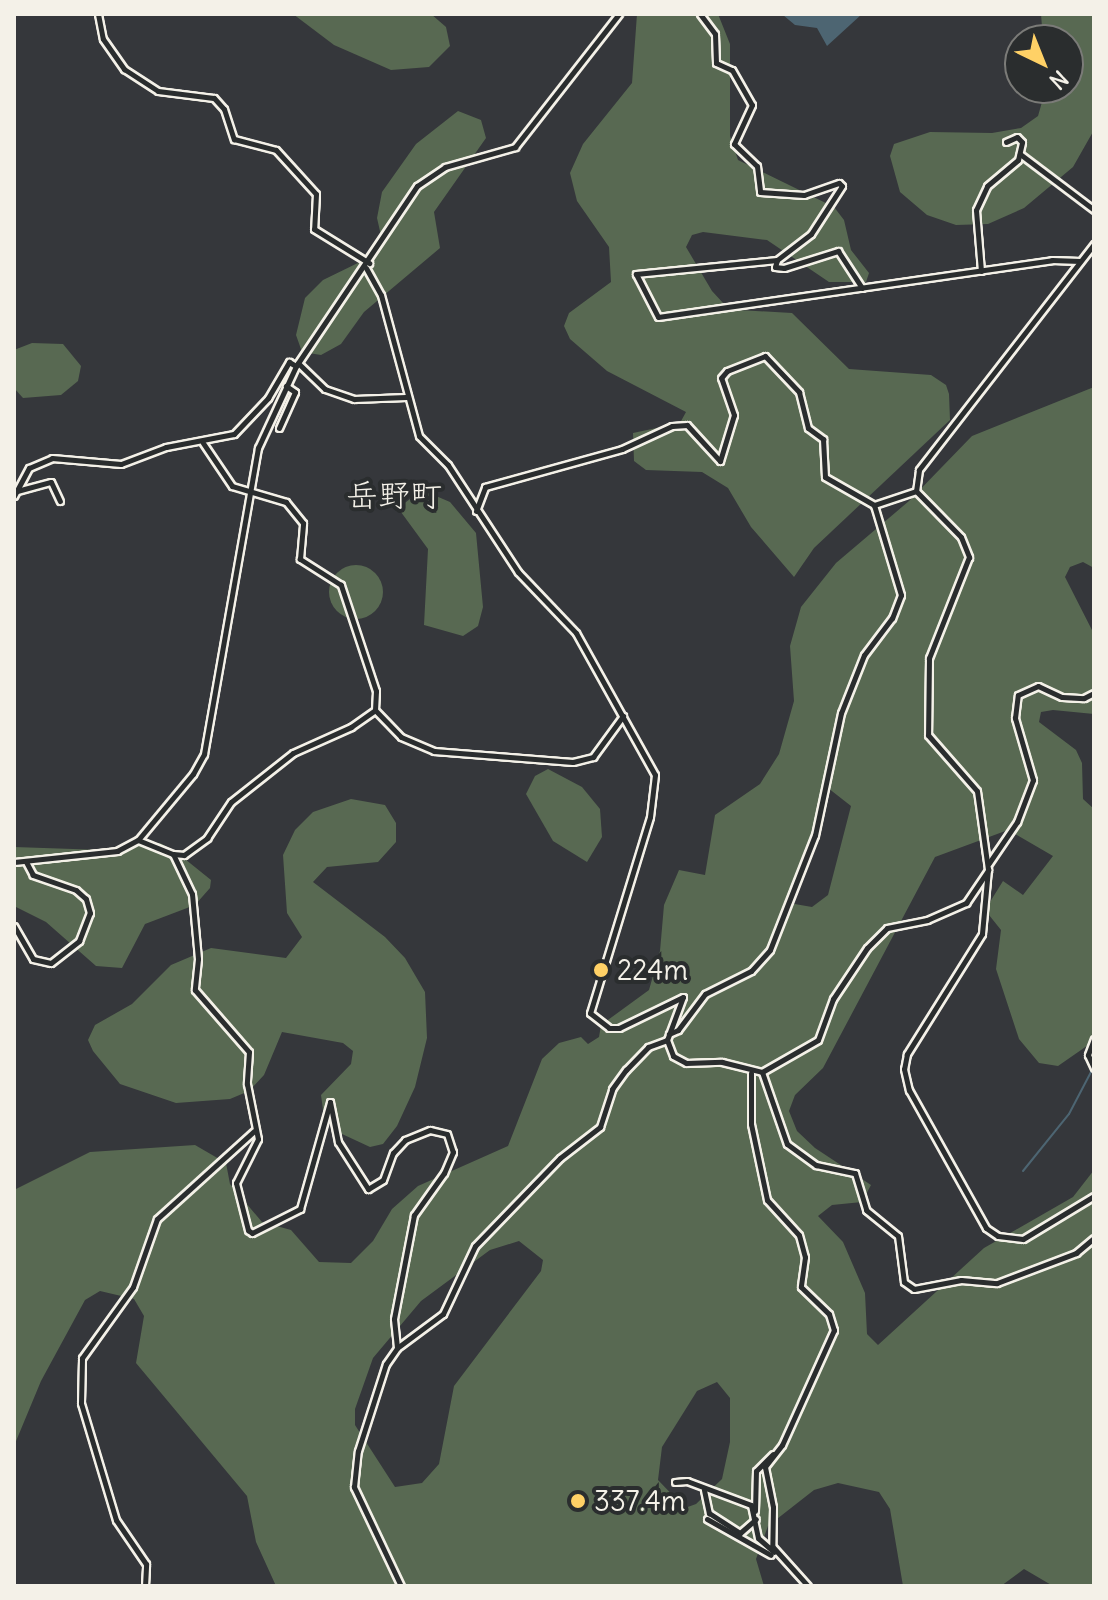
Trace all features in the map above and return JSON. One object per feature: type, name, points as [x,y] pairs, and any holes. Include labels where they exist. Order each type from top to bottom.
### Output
[{"type":"street","points":[[98,14],[103,39],[124,69],[158,91],[214,98],[224,109],[227,132],[234,139],[276,150],[316,194],[314,229],[367,266],[381,295],[406,397],[419,436],[448,465],[518,572],[576,633],[649,761],[656,794],[590,1013],[609,1028],[619,1028],[683,997],[668,1037],[673,1056],[686,1063],[722,1062],[751,1073],[762,1072],[818,1040],[833,999],[867,948],[887,928],[927,920],[966,903],[1017,822],[1033,780],[1015,718],[1018,695],[1038,686],[1062,697],[1084,698],[1094,693]]},
{"type":"street","points":[[14,862],[117,851],[138,840],[204,754],[258,448],[297,364],[367,266],[424,178],[515,147],[619,14]]},
{"type":"street","points":[[700,14],[715,34],[716,63],[732,70],[752,105],[734,144],[757,166],[760,192],[804,195],[839,183],[842,186],[811,234],[777,260],[636,274],[636,280],[658,317],[981,271],[1081,261]]},
{"type":"street","points":[[981,271],[975,230],[978,200],[1020,154],[1019,138],[1006,142]]},
{"type":"street","points":[[1020,154],[1094,210]]},
{"type":"street","points":[[916,491],[919,470],[929,454],[1094,244]]},
{"type":"street","points":[[777,260],[775,267],[784,268],[838,251],[862,288]]},
{"type":"street","points":[[401,1586],[360,1504],[353,1469],[381,1375],[397,1348],[443,1314],[475,1246],[560,1158],[589,1140],[626,1070],[648,1047],[678,1030],[705,994],[765,961],[815,835],[841,713],[864,655],[892,618],[901,595],[874,505],[825,477],[823,439],[808,428],[799,392],[765,356],[727,371],[721,378],[734,415],[720,461],[687,425],[672,426],[622,449],[485,487],[476,511]]},
{"type":"street","points":[[15,494],[29,468],[52,458],[121,464],[166,447],[203,443],[245,427],[289,362],[297,364],[325,389],[354,399],[406,397]]},
{"type":"street","points":[[279,428],[295,392],[286,386]]},
{"type":"street","points":[[203,443],[224,478],[250,492],[286,502],[303,523],[300,559],[341,585],[376,691],[375,710],[401,737],[434,751],[573,762],[593,757],[623,716]]},
{"type":"street","points":[[15,494],[51,482],[60,501]]},
{"type":"street","points":[[874,505],[916,491]]},
{"type":"street","points":[[916,491],[961,537],[969,557],[929,658],[926,711],[934,747],[977,791],[988,866],[982,934],[907,1054],[904,1069],[909,1090],[986,1228],[998,1236],[1023,1239],[1094,1196]]},
{"type":"street","points":[[138,840],[173,854],[184,855],[207,838],[231,802],[293,753],[351,727],[375,710]]},
{"type":"street","points":[[173,854],[192,894],[198,959],[195,990],[249,1052],[254,1130],[258,1139],[236,1183],[252,1233],[300,1209],[330,1102],[338,1142],[368,1189],[383,1180],[393,1153],[405,1140],[430,1130],[447,1134],[453,1152],[444,1173],[414,1215],[394,1319],[397,1348]]},
{"type":"street","points":[[14,926],[33,959],[51,963],[79,941],[90,913],[86,899],[76,890],[33,875],[26,862]]},
{"type":"street","points":[[1094,1039],[1088,1055],[1094,1068]]},
{"type":"street","points":[[762,1072],[787,1144],[796,1155],[816,1165],[855,1173],[866,1210],[898,1236],[904,1282],[914,1289],[961,1280],[997,1283],[1076,1253],[1094,1238]]},
{"type":"street","points":[[751,1073],[751,1124],[767,1200],[799,1235],[805,1257],[801,1287],[829,1314],[834,1330],[777,1452],[765,1467],[765,1484],[773,1507],[768,1533],[775,1553],[808,1586]]},
{"type":"street","points":[[145,1586],[146,1564],[116,1520],[81,1403],[82,1358],[133,1287],[157,1219],[254,1130]]},
{"type":"street","points":[[775,1553],[768,1552],[758,1538],[755,1511],[756,1471],[777,1452]]},
{"type":"street","points":[[675,1482],[687,1481],[704,1490],[740,1499],[755,1511]]},
{"type":"street","points":[[704,1490],[709,1513],[740,1533],[757,1519]]},
{"type":"street","points":[[707,1519],[762,1554],[775,1553]]},
{"type":"green space","points":[[293,14],[431,14],[446,27],[450,46],[429,67],[391,70],[334,45]]},
{"type":"green space","points":[[637,14],[718,14],[730,44],[730,136],[738,160],[834,207],[844,220],[851,250],[869,273],[866,282],[829,282],[767,240],[703,232],[692,235],[686,247],[712,291],[724,304],[739,310],[792,313],[849,369],[931,375],[946,385],[949,394],[950,420],[814,548],[794,577],[751,527],[728,488],[702,472],[646,470],[634,461],[633,433],[680,423],[686,412],[607,371],[570,339],[564,326],[569,313],[611,282],[609,247],[577,201],[570,173],[583,144],[632,83]]},
{"type":"green space","points":[[1041,14],[1094,14],[1094,130],[1073,167],[1024,208],[988,224],[956,225],[927,215],[900,192],[890,156],[894,144],[930,132],[992,133],[1021,128],[1038,116],[1041,104],[1084,104],[1084,24],[1042,24]]},
{"type":"green space","points":[[458,111],[481,120],[486,138],[434,212],[440,248],[364,312],[341,344],[321,355],[302,352],[296,335],[305,298],[323,280],[364,260],[382,240],[377,218],[382,192],[416,144]]},
{"type":"green space","points":[[32,343],[63,344],[81,366],[78,381],[61,395],[23,398],[14,388],[14,350]]},
{"type":"green space","points":[[1094,387],[1094,568],[1083,562],[1070,567],[1065,577],[1094,634],[1094,714],[1053,710],[1041,712],[1039,722],[1076,750],[1082,763],[1083,799],[1094,809],[1094,1041],[1058,1066],[1039,1063],[1019,1039],[996,969],[1001,930],[985,910],[1003,881],[1023,895],[1053,856],[1008,830],[935,857],[823,1068],[795,1095],[789,1111],[797,1131],[815,1148],[871,1185],[862,1202],[832,1205],[818,1216],[843,1242],[865,1293],[867,1334],[878,1345],[984,1248],[1073,1197],[1094,1170],[1094,1586],[1053,1586],[1024,1569],[1001,1586],[903,1586],[890,1509],[879,1492],[838,1483],[814,1490],[768,1526],[756,1559],[764,1586],[276,1586],[256,1542],[247,1496],[136,1363],[144,1316],[134,1299],[100,1291],[85,1300],[41,1381],[14,1446],[14,1190],[90,1152],[195,1145],[226,1163],[230,1184],[262,1222],[291,1230],[319,1262],[351,1263],[373,1241],[392,1209],[418,1186],[508,1146],[542,1059],[559,1043],[581,1037],[588,1044],[599,1037],[601,1025],[649,990],[660,951],[664,905],[679,870],[705,875],[715,815],[760,784],[779,754],[794,701],[790,646],[801,607],[836,563],[909,501],[972,436]],"holes":[[[828,788],[851,806],[828,895],[812,907],[789,903]],[[519,1241],[543,1260],[541,1271],[454,1386],[439,1464],[422,1483],[395,1487],[355,1425],[355,1409],[373,1358],[421,1301],[490,1250]],[[717,1382],[730,1398],[730,1442],[722,1479],[696,1504],[685,1508],[658,1480],[662,1447],[697,1391]]]},
{"type":"green space","points":[[422,490],[450,502],[476,533],[483,607],[478,626],[463,636],[424,625],[428,549],[398,508]]},
{"type":"green space","points":[[356,565],[375,573],[383,592],[375,611],[356,619],[337,611],[329,592],[337,573]]},
{"type":"green space","points":[[548,769],[582,787],[600,809],[602,837],[587,862],[553,841],[526,794],[535,776]]},
{"type":"green space","points":[[351,799],[385,805],[396,823],[396,842],[378,862],[327,867],[313,882],[385,937],[405,958],[425,992],[427,1038],[415,1087],[397,1126],[383,1144],[370,1147],[342,1134],[323,1110],[321,1095],[351,1064],[353,1051],[343,1043],[282,1032],[264,1075],[249,1091],[230,1099],[176,1103],[120,1084],[93,1051],[88,1040],[95,1025],[132,1004],[171,965],[211,948],[286,958],[302,937],[287,913],[283,855],[295,830],[313,812]]},
{"type":"green space","points":[[140,843],[160,843],[175,851],[211,880],[210,888],[195,905],[145,924],[122,968],[96,966],[46,922],[14,906],[14,847],[103,850]]},
{"type":"water","points":[[862,14],[827,46],[817,28],[795,25],[783,15]]},
{"type":"waterway","points":[[1023,1171],[1069,1114],[1092,1070]]},
{"type":"place","name":"224m","points":[[601,970]]},
{"type":"place","name":"337.4m","points":[[578,1501]]},
{"type":"district","name":"岳野町","points":[[394,495]]}]
